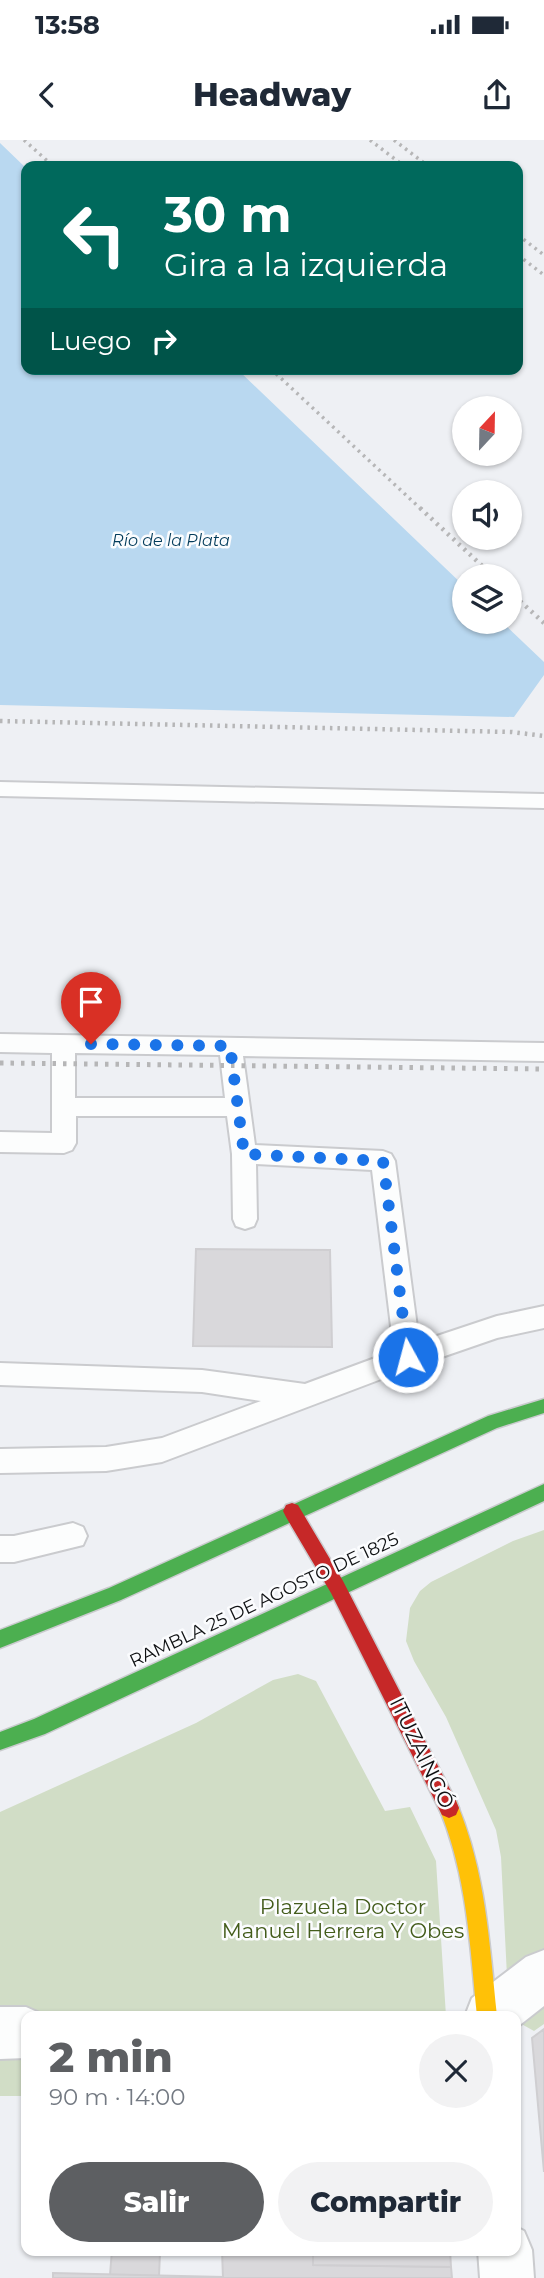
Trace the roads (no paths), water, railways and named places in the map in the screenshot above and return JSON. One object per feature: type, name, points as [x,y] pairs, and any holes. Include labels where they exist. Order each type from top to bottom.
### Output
[{"type":"main road","points":[[0,1639],[115,1594],[494,1421],[544,1406]]},
{"type":"main road","name":"RAMBLA 25 DE AGOSTO DE 1825","points":[[0,1741],[38,1727],[544,1492]]},
{"type":"main road","name":"ITUZAINGÓ","points":[[292,1511],[337,1587],[462,1834],[471,1872],[488,2011]]},
{"type":"street","points":[[496,2011],[544,1975]]},
{"type":"street","points":[[0,2033],[21,2033]]},
{"type":"street","points":[[505,2256],[507,2278]]},
{"type":"lane","points":[[0,789],[544,801]]},
{"type":"lane","points":[[0,1043],[544,1052]]},
{"type":"lane","points":[[0,1142],[64,1143],[63,1044]]},
{"type":"lane","points":[[230,1046],[244,1154],[245,1219]]},
{"type":"lane","points":[[64,1107],[238,1107]]},
{"type":"lane","points":[[244,1154],[383,1161],[408,1357]]},
{"type":"lane","points":[[0,1461],[106,1459],[162,1450],[408,1357],[497,1327],[544,1317]]},
{"type":"lane","points":[[0,1374],[202,1381],[306,1396]]},
{"type":"lane","points":[[0,1549],[14,1549],[73,1536]]},
{"type":"water","name":"Río de la Plata","points":[[0,143],[21,163],[21,375],[243,375],[452,575],[452,634],[515,634],[544,662],[544,675],[514,717],[0,705]]},
{"type":"railway","points":[[24,140],[47,161]]},
{"type":"railway","points":[[370,140],[397,161]]},
{"type":"railway","points":[[394,140],[421,161]]},
{"type":"railway","points":[[523,239],[544,255]]},
{"type":"railway","points":[[523,259],[544,275]]},
{"type":"railway","points":[[277,375],[422,510]]},
{"type":"railway","points":[[420,508],[480,564]]},
{"type":"railway","points":[[522,603],[544,623]]},
{"type":"railway","points":[[0,721],[512,732],[544,736]]},
{"type":"railway","points":[[0,1063],[544,1069]]},
{"type":"park label","name":"Plazuela Doctor Manuel Herrera Y Obes","points":[[343,1919]]}]
